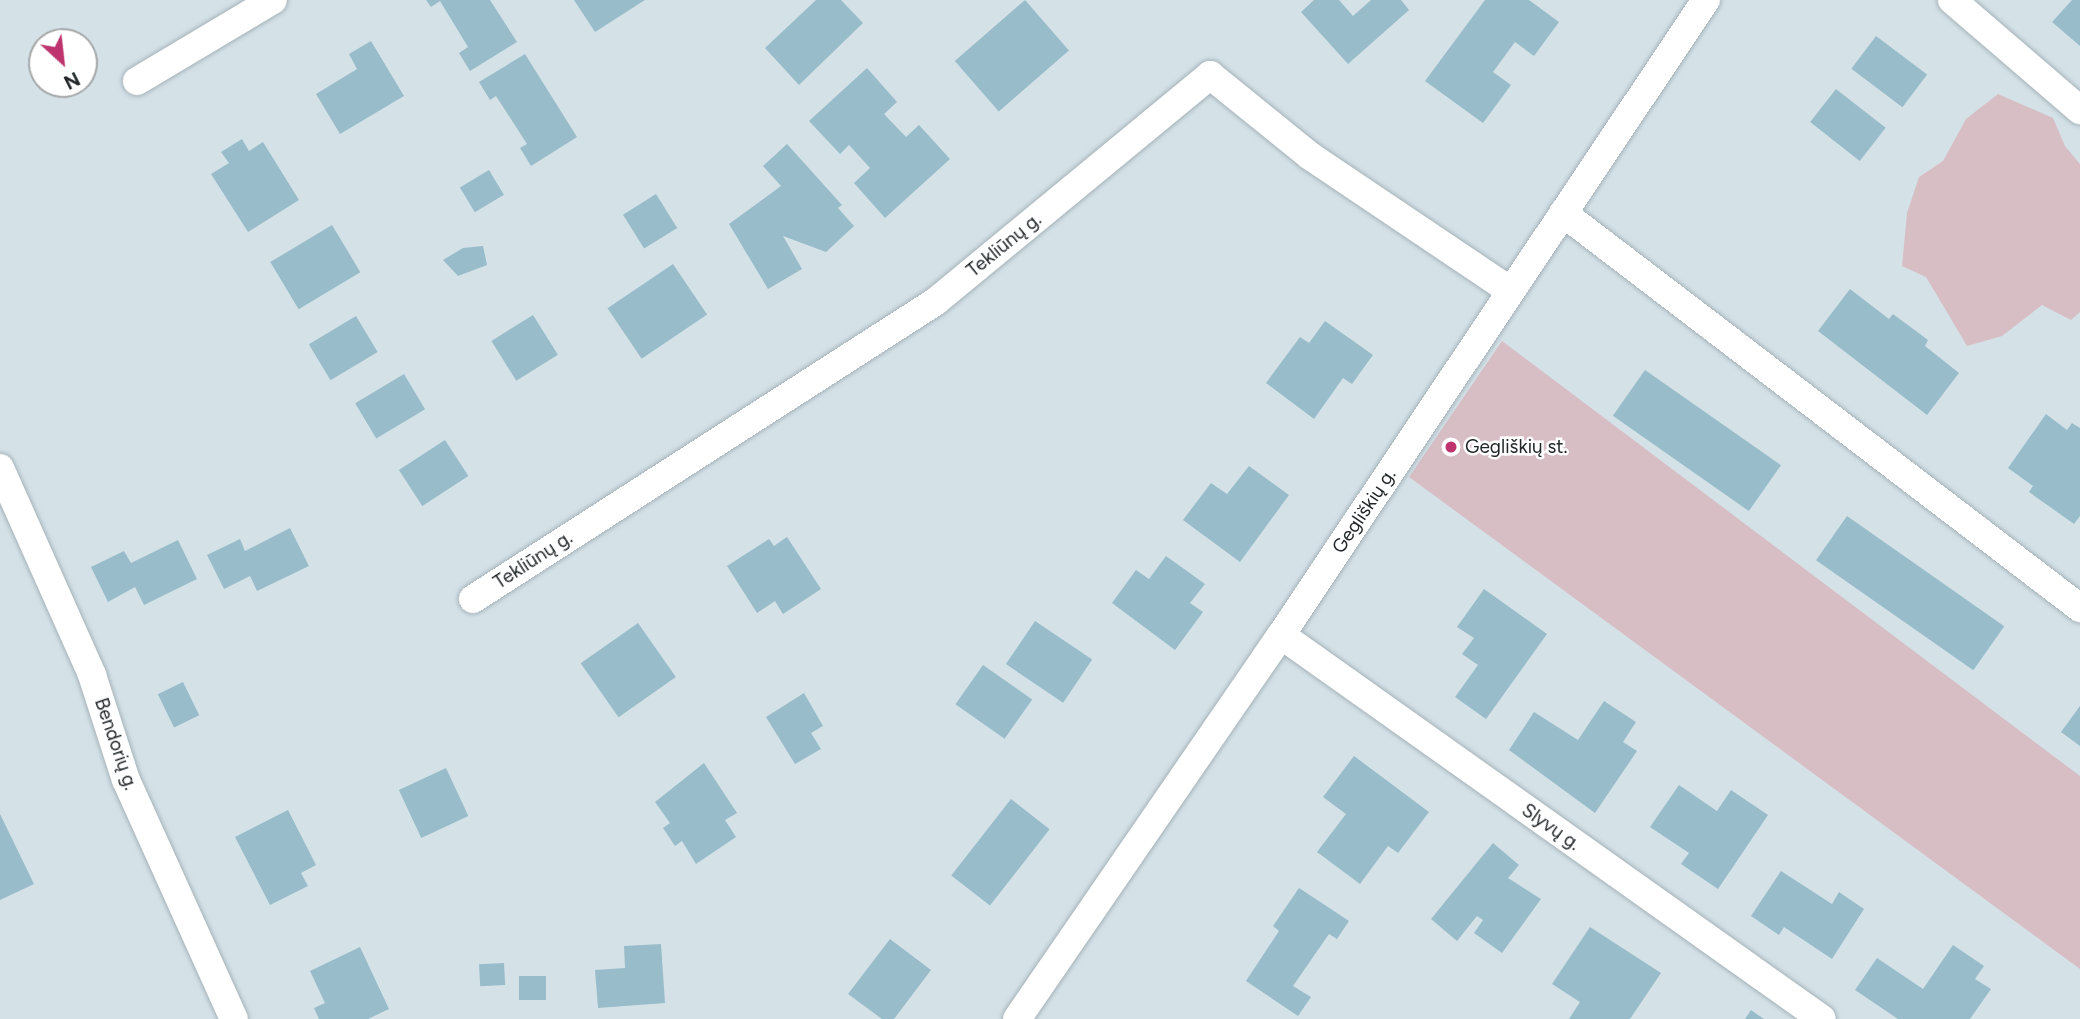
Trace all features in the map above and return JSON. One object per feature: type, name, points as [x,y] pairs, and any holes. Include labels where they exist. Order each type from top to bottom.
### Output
[{"type":"street","points":[[137,81],[273,0]]},
{"type":"street","name":"Gegliškių g.","points":[[1017,1019],[1282,635],[1706,0]]},
{"type":"street","points":[[1952,0],[2080,110]]},
{"type":"street","name":"Tekliūnų g.","points":[[473,598],[935,302],[1210,75],[1310,156],[1511,290]]},
{"type":"street","points":[[1563,213],[2080,608]]},
{"type":"street","name":"Bendorių g.","points":[[0,468],[92,675],[126,779],[234,1019]]},
{"type":"street","name":"Slyvų g.","points":[[1282,635],[1822,1019]]},
{"type":"shaded area","points":[[1998,94],[2053,118],[2065,146],[2080,164],[2080,312],[2071,320],[2042,305],[2002,336],[1967,346],[1926,277],[1902,266],[1907,213],[1919,177],[1943,161],[1966,119]]},
{"type":"shaded area","points":[[1502,341],[2080,776],[2080,969],[1409,477]]},
{"type":"building","points":[[426,0],[490,0],[517,42],[470,71],[459,53],[468,47],[440,1],[431,7]]},
{"type":"building","points":[[574,0],[645,0],[595,32]]},
{"type":"building","points":[[816,0],[841,0],[863,23],[799,85],[765,48]]},
{"type":"building","points":[[1025,0],[1069,51],[999,112],[955,61]]},
{"type":"building","points":[[1314,0],[1339,0],[1353,16],[1371,0],[1401,0],[1409,10],[1348,64],[1301,12]]},
{"type":"building","points":[[1485,0],[1529,0],[1559,22],[1534,56],[1515,42],[1493,72],[1511,85],[1483,123],[1425,81]]},
{"type":"building","points":[[2072,0],[2080,0],[2080,46],[2052,22]]},
{"type":"building","points":[[1876,36],[1927,75],[1902,107],[1851,69]]},
{"type":"building","points":[[371,41],[404,96],[340,134],[316,94],[357,69],[349,54]]},
{"type":"building","points":[[525,54],[577,137],[531,166],[520,148],[527,144],[496,96],[490,100],[479,82]]},
{"type":"building","points":[[867,68],[897,102],[884,114],[906,137],[919,125],[950,159],[885,218],[854,183],[870,168],[849,145],[840,154],[809,121]]},
{"type":"building","points":[[1836,89],[1886,128],[1860,161],[1810,122]]},
{"type":"building","points":[[242,139],[249,151],[263,142],[299,200],[248,232],[211,174],[229,163],[221,152]]},
{"type":"building","points":[[787,144],[842,205],[838,208],[854,226],[826,252],[783,236],[802,269],[768,289],[729,224],[781,186],[763,166]]},
{"type":"building","points":[[489,170],[504,195],[475,212],[460,188]]},
{"type":"building","points":[[656,194],[677,228],[644,249],[623,215]]},
{"type":"building","points":[[332,225],[360,272],[299,309],[270,262]]},
{"type":"building","points":[[483,246],[487,265],[458,276],[443,260],[463,248]]},
{"type":"building","points":[[673,264],[707,315],[642,359],[608,308]]},
{"type":"building","points":[[1850,289],[1889,319],[1893,314],[1928,340],[1925,346],[1959,373],[1927,415],[1818,331]]},
{"type":"building","points":[[533,315],[558,355],[516,381],[491,341]]},
{"type":"building","points":[[356,316],[378,352],[330,380],[309,344]]},
{"type":"building","points":[[1325,321],[1373,355],[1352,384],[1343,378],[1314,419],[1266,383],[1300,337],[1309,343]]},
{"type":"building","points":[[1645,370],[1781,465],[1749,511],[1613,416]]},
{"type":"building","points":[[404,374],[425,409],[376,439],[355,403]]},
{"type":"building","points":[[2046,414],[2067,430],[2072,423],[2080,428],[2080,516],[2074,524],[2029,492],[2033,486],[2008,468]]},
{"type":"building","points":[[445,440],[468,476],[422,506],[399,470]]},
{"type":"building","points":[[1249,466],[1289,495],[1240,562],[1183,520],[1211,483],[1227,494]]},
{"type":"building","points":[[1847,516],[2004,626],[1973,670],[1816,560]]},
{"type":"building","points":[[290,528],[309,566],[257,591],[250,576],[224,589],[207,555],[240,539],[245,551]]},
{"type":"building","points":[[787,537],[821,589],[783,614],[775,601],[757,613],[727,566],[769,539],[774,546]]},
{"type":"building","points":[[178,540],[197,579],[144,605],[135,587],[108,602],[91,567],[124,551],[131,563]]},
{"type":"building","points":[[1166,556],[1205,584],[1190,603],[1203,612],[1175,650],[1112,603],[1136,570],[1149,579]]},
{"type":"building","points":[[1484,589],[1547,634],[1486,719],[1455,697],[1478,665],[1462,654],[1474,638],[1457,627]]},
{"type":"building","points":[[1035,621],[1092,660],[1063,703],[1006,664]]},
{"type":"building","points":[[638,623],[676,677],[619,717],[581,663]]},
{"type":"building","points":[[983,665],[1032,699],[1005,739],[955,704]]},
{"type":"building","points":[[183,682],[199,715],[174,728],[158,694]]},
{"type":"building","points":[[804,693],[823,726],[811,733],[821,749],[795,764],[766,717]]},
{"type":"building","points":[[1604,701],[1636,722],[1623,742],[1637,751],[1595,813],[1509,750],[1534,712],[1578,740]]},
{"type":"building","points":[[2080,706],[2080,746],[2061,732]]},
{"type":"building","points":[[1354,756],[1429,812],[1398,853],[1388,846],[1360,884],[1317,852],[1346,814],[1323,797]]},
{"type":"building","points":[[704,763],[737,813],[725,820],[736,837],[696,864],[682,841],[675,846],[663,828],[670,823],[655,802]]},
{"type":"building","points":[[446,768],[468,816],[421,838],[399,790]]},
{"type":"building","points":[[1679,785],[1717,811],[1731,790],[1768,815],[1718,889],[1681,864],[1689,853],[1650,827]]},
{"type":"building","points":[[1011,799],[1050,829],[990,906],[951,875]]},
{"type":"building","points":[[288,810],[316,865],[301,873],[308,886],[270,905],[235,837]]},
{"type":"building","points":[[0,814],[34,884],[0,900]]},
{"type":"building","points":[[1493,843],[1519,865],[1508,878],[1541,899],[1502,953],[1474,933],[1483,920],[1477,916],[1457,941],[1431,919]]},
{"type":"building","points":[[1781,871],[1832,904],[1839,892],[1864,909],[1832,959],[1784,927],[1779,935],[1751,916]]},
{"type":"building","points":[[1299,888],[1349,921],[1337,939],[1329,934],[1293,986],[1311,997],[1298,1016],[1246,981],[1279,931],[1273,926]]},
{"type":"building","points":[[1590,927],[1661,973],[1630,1019],[1569,1019],[1580,1002],[1552,984]]},
{"type":"building","points":[[890,939],[931,970],[894,1019],[882,1019],[848,994]]},
{"type":"building","points":[[661,944],[665,1003],[598,1008],[595,970],[625,968],[624,946]]},
{"type":"building","points":[[1953,945],[1984,966],[1975,979],[1991,989],[1970,1019],[1898,1019],[1855,990],[1877,958],[1923,989]]},
{"type":"building","points":[[360,947],[389,1009],[368,1019],[319,1019],[314,1008],[325,1003],[310,971]]},
{"type":"building","points":[[504,963],[505,985],[480,986],[479,964]]},
{"type":"building","points":[[519,976],[546,976],[546,1000],[519,1000]]},
{"type":"building","points":[[1751,1010],[1764,1019],[1745,1019]]},
{"type":"place","name":"Gegliškių st.","points":[[1451,447]]}]
